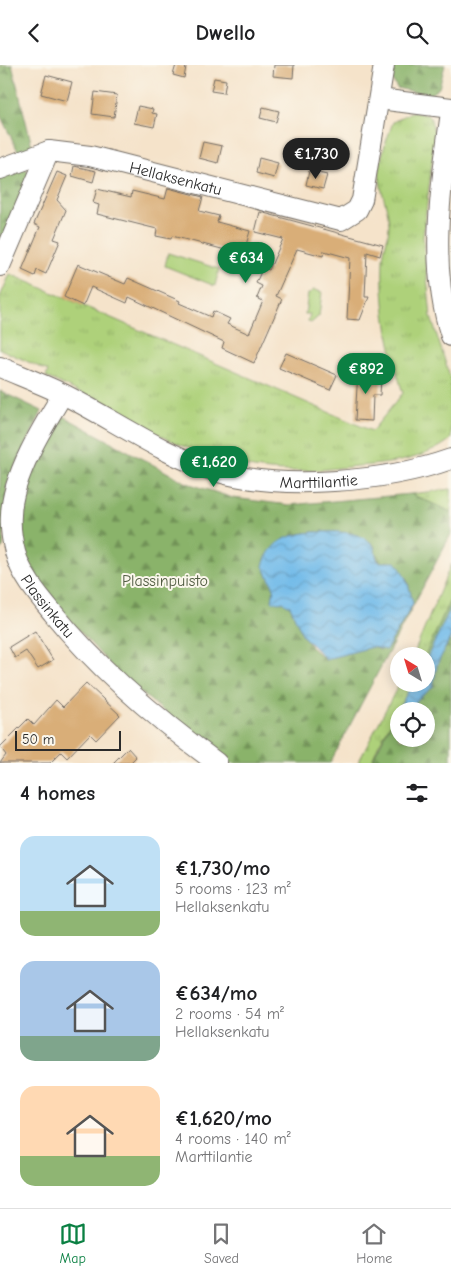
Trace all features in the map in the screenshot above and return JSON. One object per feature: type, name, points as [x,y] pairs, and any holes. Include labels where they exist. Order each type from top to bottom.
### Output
[{"type":"street","points":[[384,65],[379,99],[451,108]]},
{"type":"street","name":"Hellaksenkatu","points":[[0,169],[48,151],[90,156],[341,220],[351,215],[362,200],[379,99]]},
{"type":"street","points":[[451,112],[438,222],[441,277],[451,336]]},
{"type":"street","points":[[0,266],[48,151]]},
{"type":"street","name":"Marttilantie","points":[[0,367],[62,394],[184,458],[214,470],[266,482],[289,483],[351,479],[400,472],[451,459]]},
{"type":"street","name":"Plassinkatu","points":[[62,394],[35,443],[14,495],[11,526],[15,553],[40,597],[98,663],[142,703],[217,763]]},
{"type":"green space","points":[[0,65],[12,65],[33,150],[19,153],[0,115]]},
{"type":"green space","points":[[391,65],[445,65],[439,88],[429,95],[397,88],[390,76]]},
{"type":"green space","points":[[411,112],[427,115],[431,119],[435,137],[423,237],[431,317],[451,380],[451,439],[441,446],[406,460],[382,464],[303,471],[270,470],[240,465],[210,457],[182,446],[46,377],[48,371],[0,349],[0,297],[10,274],[372,431],[403,393],[390,343],[383,293],[383,259],[389,225],[379,174],[383,151],[393,122]]},
{"type":"green space","points":[[23,167],[30,173],[0,249],[0,174]]},
{"type":"green space","points":[[168,253],[219,269],[215,286],[165,266]]},
{"type":"green space","points":[[314,290],[322,292],[319,316],[311,323],[308,321],[310,314],[305,314],[308,294]]},
{"type":"green space","points":[[0,391],[42,411],[7,485],[3,548],[0,550]]},
{"type":"green space","name":"Plassinpuisto","points":[[63,416],[187,483],[233,498],[289,505],[411,494],[451,512],[451,534],[330,763],[228,763],[119,675],[35,581],[18,540],[23,482],[60,418]],"holes":[[[338,532],[353,534],[374,545],[377,560],[383,563],[389,561],[407,579],[413,604],[390,644],[381,650],[372,647],[326,659],[314,650],[303,636],[290,606],[283,602],[272,601],[274,588],[263,566],[298,534]]]},
{"type":"green space","points":[[451,489],[451,512],[411,494]]},
{"type":"green space","points":[[451,564],[451,598],[429,647],[417,647]]},
{"type":"green space","points":[[451,598],[451,607],[432,647],[429,647]]},
{"type":"green space","points":[[451,636],[451,763],[371,763],[390,725],[390,747],[435,747],[435,702],[416,702],[426,693],[435,693],[437,665]]},
{"type":"green space","points":[[394,693],[407,693],[402,702],[390,702],[390,724],[371,763],[358,763]]},
{"type":"water","points":[[313,532],[344,532],[359,536],[374,546],[379,562],[396,562],[407,582],[413,604],[386,650],[372,647],[326,659],[303,636],[290,606],[283,602],[272,601],[274,588],[263,566],[266,557],[282,540]]},
{"type":"water","points":[[451,607],[451,636],[437,665],[435,676],[435,647],[432,647]]},
{"type":"water","points":[[407,693],[426,693],[416,702],[402,702]]},
{"type":"building","points":[[176,65],[186,67],[184,78],[173,75]]},
{"type":"building","points":[[274,65],[294,65],[293,78],[273,76]]},
{"type":"building","points":[[46,75],[72,82],[67,101],[41,94]]},
{"type":"building","points":[[214,78],[226,80],[224,93],[211,91]]},
{"type":"building","points":[[95,92],[117,95],[114,117],[92,114]]},
{"type":"building","points":[[138,106],[153,109],[152,113],[157,114],[154,127],[134,123]]},
{"type":"building","points":[[263,107],[279,111],[276,122],[260,118]]},
{"type":"building","points":[[203,142],[222,146],[218,163],[199,158]]},
{"type":"building","points":[[259,158],[278,163],[274,178],[256,173]]},
{"type":"building","points":[[74,166],[96,171],[93,182],[72,176]]},
{"type":"building","points":[[309,171],[327,175],[323,189],[306,185]]},
{"type":"building","points":[[57,172],[67,176],[57,200],[66,210],[54,239],[60,241],[46,274],[37,270],[35,276],[22,270],[40,227],[34,224]]},
{"type":"building","points":[[168,188],[203,197],[199,211],[219,216],[217,222],[250,231],[246,245],[240,243],[237,253],[172,236],[171,239],[156,236],[157,229],[97,214],[99,205],[93,203],[97,189],[131,197],[132,191],[165,199]]},
{"type":"building","points":[[260,212],[383,245],[380,256],[367,252],[365,297],[369,297],[360,320],[347,319],[350,258],[324,251],[323,256],[297,249],[276,296],[282,299],[254,363],[222,348],[224,342],[129,297],[127,303],[91,287],[83,306],[64,297],[78,264],[125,284],[128,278],[211,317],[213,311],[230,319],[227,324],[249,334],[263,301],[257,298],[262,286],[256,283],[263,267],[269,270],[283,239],[255,232]]},
{"type":"building","points":[[286,353],[337,375],[330,390],[279,368]]},
{"type":"building","points":[[358,371],[375,372],[374,377],[381,378],[380,395],[373,395],[372,421],[355,420]]},
{"type":"building","points":[[35,631],[53,660],[38,669],[26,651],[15,658],[9,647]]},
{"type":"building","points":[[86,683],[120,715],[96,740],[90,734],[67,758],[61,752],[50,763],[0,763],[6,755],[0,747],[28,719],[34,725],[56,700],[63,707]]},
{"type":"building","points":[[128,748],[136,757],[130,763],[113,763]]}]
